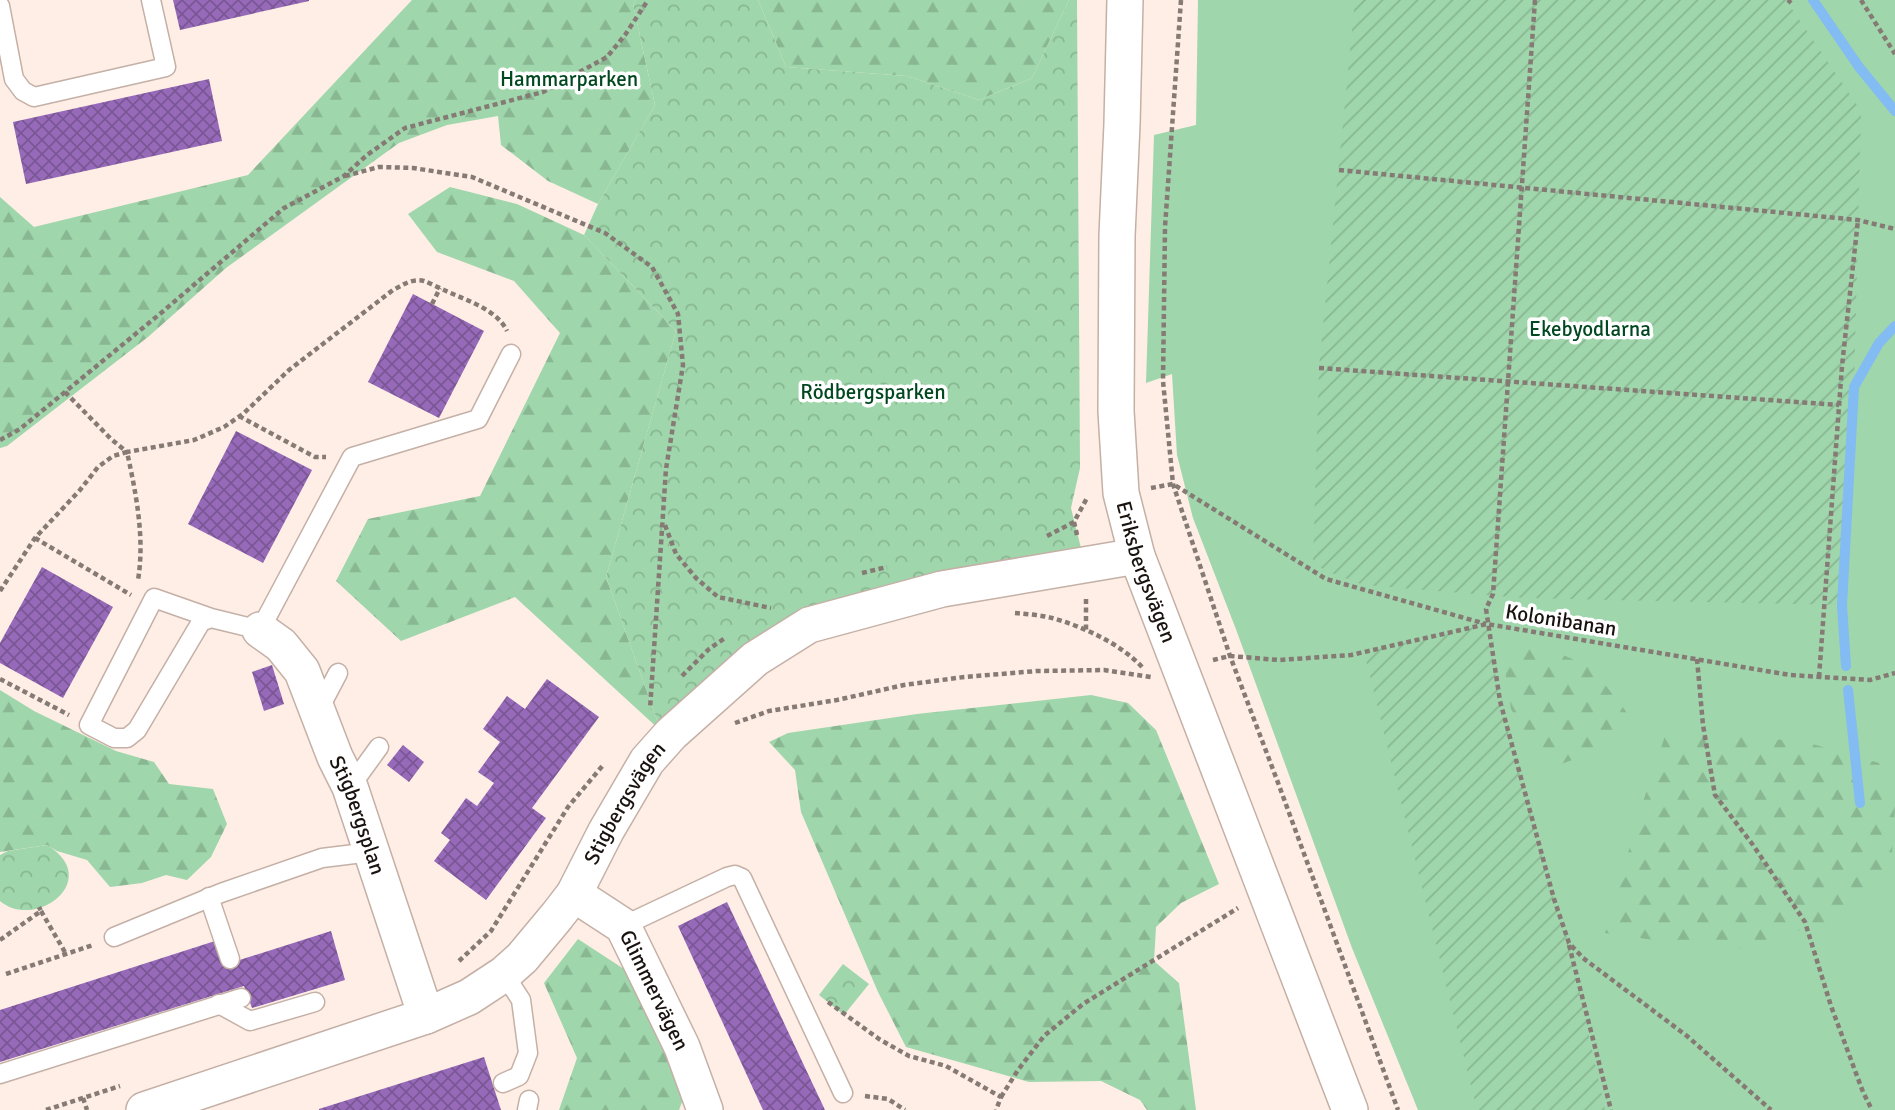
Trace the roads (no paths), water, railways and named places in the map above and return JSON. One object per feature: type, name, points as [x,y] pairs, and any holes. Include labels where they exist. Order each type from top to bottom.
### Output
[{"type":"street","name":"Eriksbergsvägen","points":[[1125,0],[1117,236],[1116,411],[1121,493],[1137,556],[1350,1110]]},
{"type":"street","name":"Stigbergsvägen","points":[[138,1096],[421,1001],[468,997],[504,974],[522,958],[573,894],[606,831],[648,761],[671,734],[755,659],[809,625],[942,589],[1137,556]]},
{"type":"street","name":"Stigbergsplan","points":[[260,630],[281,645],[302,671],[349,787],[421,1001]]},
{"type":"street","name":"Glimmervägen","points":[[573,894],[623,926],[681,1047],[705,1110]]},
{"type":"lane","points":[[0,6],[14,79],[23,91],[34,97],[166,67],[151,0]]},
{"type":"lane","points":[[211,618],[201,622],[137,730],[127,738],[114,738],[89,725],[154,598],[211,618],[260,630],[352,457],[478,419],[511,354]]},
{"type":"lane","points":[[318,711],[338,673]]},
{"type":"lane","points":[[349,787],[379,747]]},
{"type":"lane","points":[[114,937],[209,897],[322,858],[370,852]]},
{"type":"lane","points":[[623,926],[727,877],[734,875],[742,878],[843,1093]]},
{"type":"lane","points":[[209,897],[230,960]]},
{"type":"lane","points":[[503,1083],[520,1076],[528,1053],[521,1000],[504,974]]},
{"type":"lane","points":[[0,1074],[241,998]]},
{"type":"lane","points":[[219,1004],[250,1021],[315,1002]]},
{"type":"waterway","points":[[1813,0],[1859,67],[1895,111]]},
{"type":"waterway","points":[[1846,666],[1842,605],[1854,387],[1879,343],[1895,326]]},
{"type":"waterway","points":[[1848,690],[1860,803]]},
{"type":"park label","name":"Hammarparken","points":[[569,79]]},
{"type":"park label","name":"Ekebyodlarna","points":[[1590,329]]},
{"type":"park label","name":"Rödbergsparken","points":[[873,392]]}]
